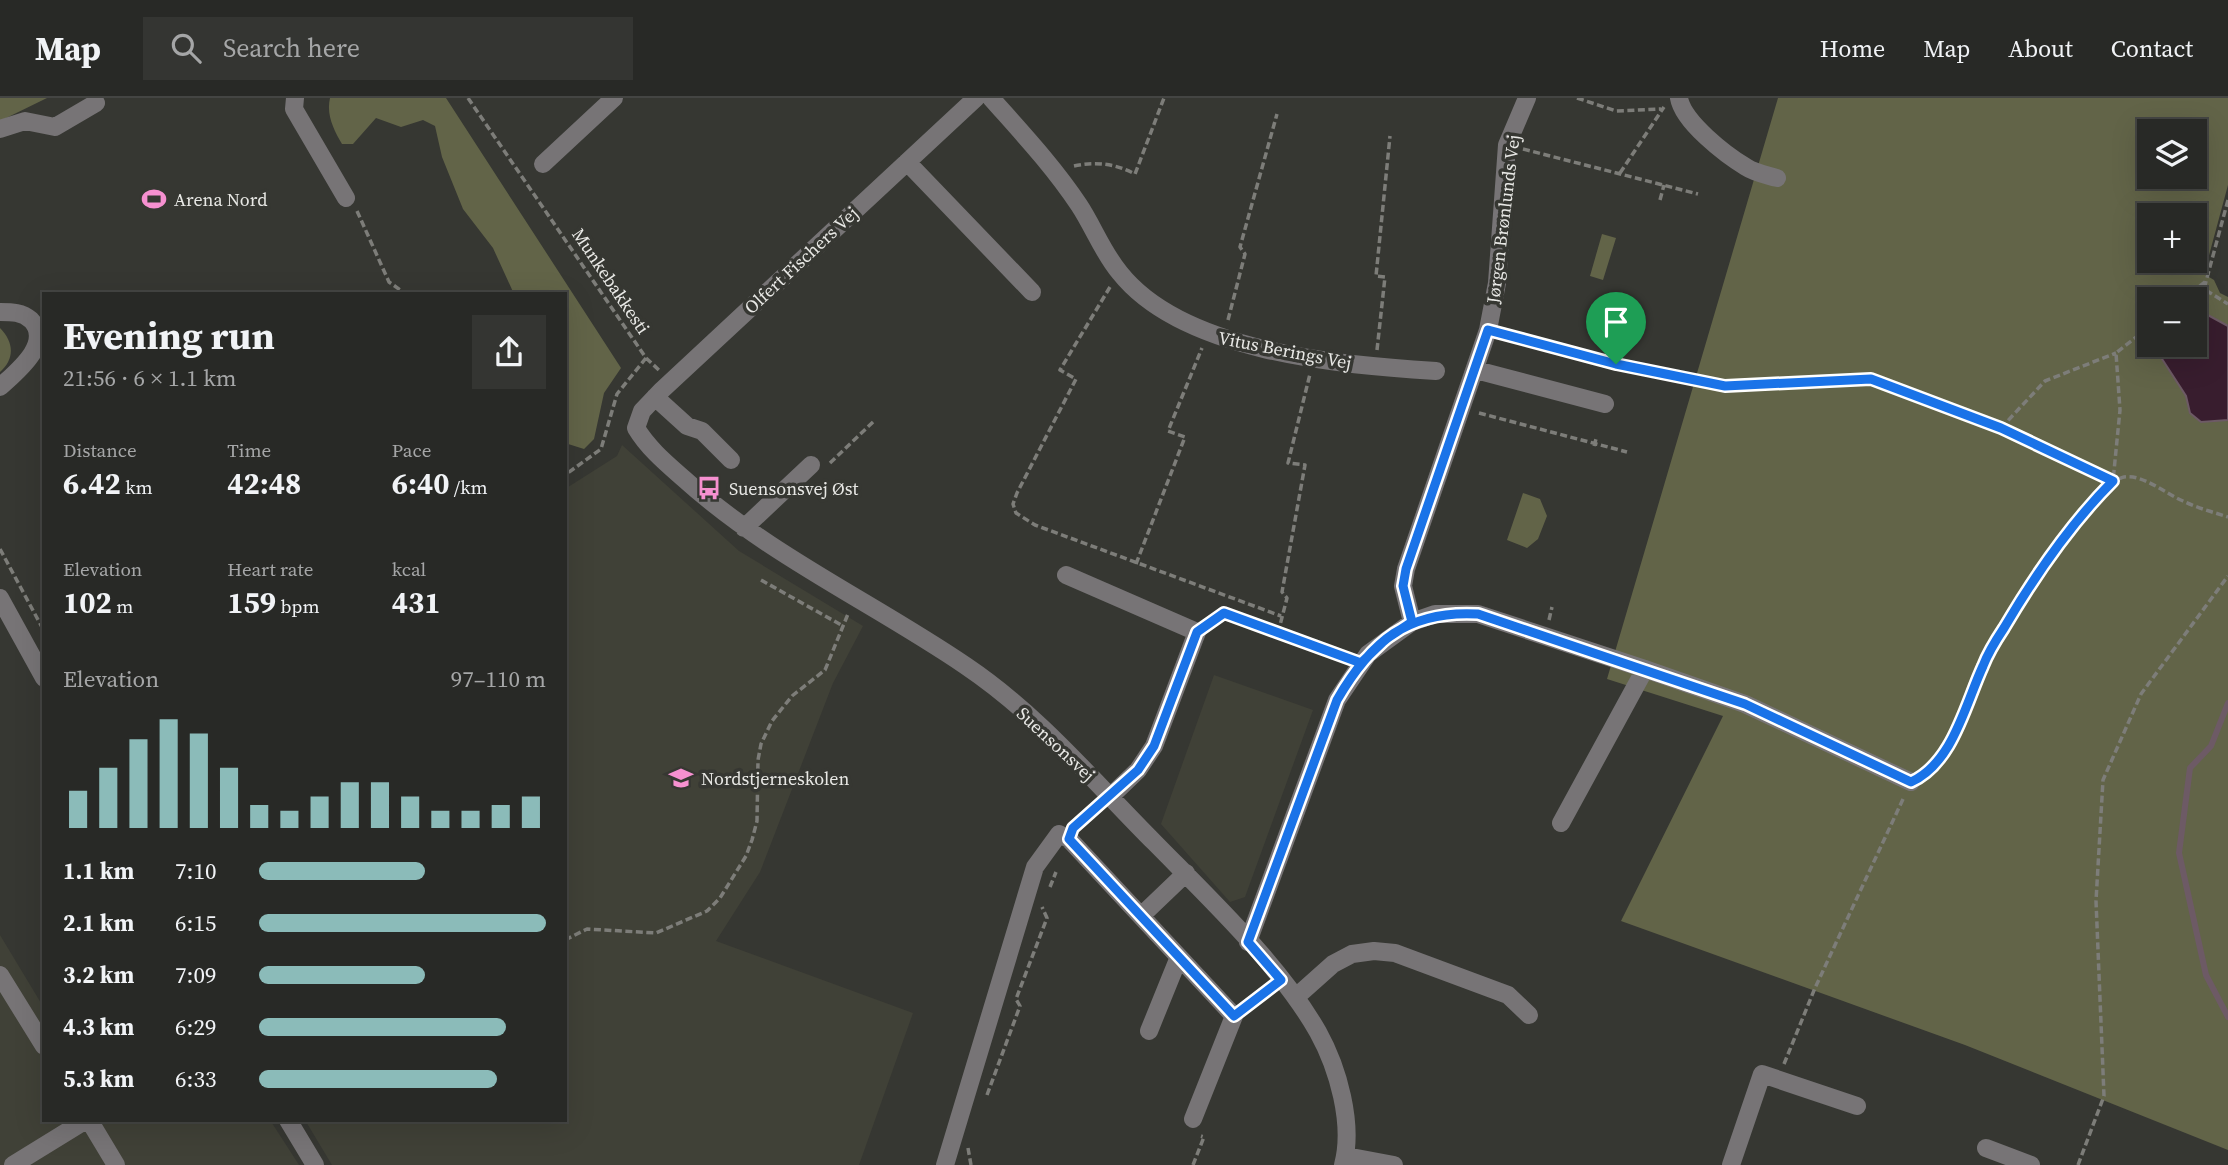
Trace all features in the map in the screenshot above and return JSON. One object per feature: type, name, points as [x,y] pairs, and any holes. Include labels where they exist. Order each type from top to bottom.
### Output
[{"type":"street","points":[[295,98],[294,109],[346,198]]},
{"type":"street","points":[[543,164],[614,98]]},
{"type":"street","name":"Olfert Fischers Vej","points":[[636,428],[642,411],[655,397],[975,98]]},
{"type":"street","name":"Vitus Berings Vej","points":[[991,98],[1055,171],[1119,273],[1163,311],[1208,334],[1232,342],[1376,367],[1436,371]]},
{"type":"street","name":"Jørgen Brønlunds Vej","points":[[1412,622],[1403,586],[1406,569],[1488,330],[1497,283],[1507,145],[1527,98]]},
{"type":"street","points":[[1679,100],[1713,143],[1748,169],[1777,178]]},
{"type":"street","points":[[0,130],[25,121],[55,127],[96,103]]},
{"type":"street","points":[[907,162],[1032,292]]},
{"type":"street","points":[[0,312],[16,312],[27,317],[38,334],[37,345],[29,357],[0,387]]},
{"type":"street","points":[[1476,370],[1605,404]]},
{"type":"street","points":[[655,397],[687,426],[702,431],[731,460]]},
{"type":"street","name":"Suensonsvej","points":[[636,428],[656,454],[744,528],[968,667],[1065,746],[1186,873],[1296,997],[1318,1033],[1333,1066],[1345,1125],[1344,1161]]},
{"type":"street","points":[[744,528],[811,465]]},
{"type":"street","points":[[1066,575],[1197,632],[1154,746],[1138,770],[1111,796]]},
{"type":"street","points":[[0,597],[42,674]]},
{"type":"street","points":[[1248,942],[1337,700],[1361,663],[1386,639],[1412,622],[1435,614],[1478,614],[1745,704],[1911,782]]},
{"type":"street","points":[[1561,823],[1645,669]]},
{"type":"street","points":[[945,1165],[1035,867],[1059,835],[1069,839],[1234,1016],[1193,1119]]},
{"type":"street","points":[[1141,916],[1186,873]]},
{"type":"street","points":[[1296,997],[1333,964],[1352,954],[1374,951],[1395,953],[1508,995],[1529,1015]]},
{"type":"street","points":[[1149,1031],[1179,957]]},
{"type":"street","points":[[0,975],[42,1043]]},
{"type":"street","points":[[1731,1165],[1762,1074],[1857,1106]]},
{"type":"street","points":[[13,1165],[85,1122]]},
{"type":"street","points":[[89,1122],[116,1165]]},
{"type":"street","points":[[289,1122],[315,1165]]},
{"type":"street","points":[[1986,1148],[2031,1165]]},
{"type":"street","points":[[1344,1161],[1394,1165]]},
{"type":"path","name":"Munkebakkesti","points":[[468,98],[646,358],[617,394],[601,449],[567,474]]},
{"type":"path","points":[[1055,171],[1104,164],[1120,166],[1135,174],[1164,98]]},
{"type":"path","points":[[1577,98],[1616,111],[1661,109],[1679,100]]},
{"type":"path","points":[[1620,173],[1661,109]]},
{"type":"path","points":[[1232,342],[1227,324],[1245,254],[1240,247],[1277,114]]},
{"type":"path","points":[[1376,367],[1385,276],[1376,276],[1390,136]]},
{"type":"path","points":[[1507,145],[1698,194]]},
{"type":"path","points":[[1660,200],[1664,185]]},
{"type":"path","points":[[346,198],[353,204],[389,282],[403,292]]},
{"type":"path","points":[[2228,200],[2204,289],[2209,295],[2228,303]]},
{"type":"path","points":[[1119,273],[1060,370],[1076,379],[1013,504],[1016,513],[1035,525],[1282,616]]},
{"type":"path","points":[[2199,287],[2207,281]]},
{"type":"path","points":[[1488,330],[1616,364],[1725,386],[1871,379],[2001,428],[2113,481]]},
{"type":"path","points":[[1136,564],[1185,437],[1168,431],[1208,334]]},
{"type":"path","points":[[2001,428],[2045,381],[2116,354],[2137,337]]},
{"type":"path","points":[[2113,481],[2120,410],[2116,354]]},
{"type":"path","points":[[1278,633],[1287,598],[1282,592],[1305,465],[1288,463],[1314,357]]},
{"type":"path","points":[[1463,409],[1627,452]]},
{"type":"path","points":[[811,465],[818,473],[874,421]]},
{"type":"path","points":[[1778,1079],[1815,988],[1911,782],[1926,775],[1945,749],[1961,719],[1983,663],[2005,625],[2079,519],[2113,481],[2126,476],[2141,480],[2185,502],[2228,517]]},
{"type":"path","points":[[0,549],[42,627]]},
{"type":"path","points":[[2078,1165],[2104,1096],[2096,901],[2103,780],[2141,694],[2228,576]]},
{"type":"path","points":[[761,580],[843,626]]},
{"type":"path","points":[[567,939],[587,929],[656,933],[707,911],[720,898],[746,856],[752,840],[757,821],[758,760],[761,744],[772,720],[792,696],[825,670],[856,597]]},
{"type":"path","points":[[1197,632],[1224,613],[1361,663]]},
{"type":"path","points":[[987,1096],[1020,1006],[1016,999],[1047,918],[1041,908],[1073,828],[1111,796]]},
{"type":"path","points":[[1234,1016],[1281,980]]},
{"type":"path","points":[[1193,1119],[1188,1130],[1204,1137],[1194,1165]]},
{"type":"path","points":[[968,1147],[971,1165]]},
{"type":"shaded area","points":[[2207,315],[2228,326],[2228,420],[2201,422],[2190,413],[2186,396],[2161,357],[2207,357]]},
{"type":"shaded area","name":"Nordstjerneskolen","points":[[622,445],[739,551],[863,626],[833,683],[760,872],[716,941],[913,1013],[859,1165],[332,1165],[306,1122],[567,1122],[567,488],[617,456]]},
{"type":"shaded area","points":[[1214,675],[1313,710],[1245,897],[1230,902],[1161,824]]},
{"type":"shaded area","points":[[0,935],[42,1005],[42,1122],[271,1122],[299,1165],[0,1165]]},
{"type":"green space","points":[[0,98],[47,98],[0,121]]},
{"type":"green space","points":[[330,98],[446,98],[621,368],[604,393],[594,439],[584,449],[567,444],[567,292],[513,292],[493,248],[463,209],[442,157],[435,126],[423,120],[401,127],[376,118],[353,144],[342,144],[330,116]]},
{"type":"green space","points":[[1778,98],[2228,98],[2228,185],[2207,263],[2207,203],[2137,203],[2137,273],[2204,273],[2214,280],[2220,293],[2228,297],[2228,1150],[1965,1045],[1621,921],[1723,716],[1607,679]]},
{"type":"green space","points":[[1602,234],[1616,238],[1603,280],[1590,276]]},
{"type":"green space","points":[[0,328],[8,339],[11,350],[8,362],[0,372]]},
{"type":"green space","points":[[1523,493],[1540,499],[1547,516],[1538,539],[1527,548],[1507,540]]},
{"type":"waterway","points":[[2228,703],[2211,746],[2190,768],[2179,853],[2206,975],[2228,1017]]},
{"type":"place","name":"Arena Nord","points":[[154,199]]},
{"type":"place","name":"Suensonsvej Øst","points":[[709,488]]},
{"type":"place","name":"Nordstjerneskolen","points":[[681,778]]},
{"type":"route","points":[[1616,364],[1488,330],[1406,569],[1403,586],[1405,604],[1412,622],[1386,639],[1361,663],[1224,613],[1197,632],[1154,746],[1138,770],[1073,828],[1069,839],[1234,1016],[1281,980],[1248,942],[1337,700],[1351,676],[1361,663],[1368,654],[1386,639],[1412,622],[1435,614],[1478,614],[1745,704],[1911,782],[1926,775],[1945,749],[1961,719],[1983,663],[2005,625],[2079,519],[2113,481],[2001,428],[1871,379],[1725,386],[1664,376],[1616,364]]}]
